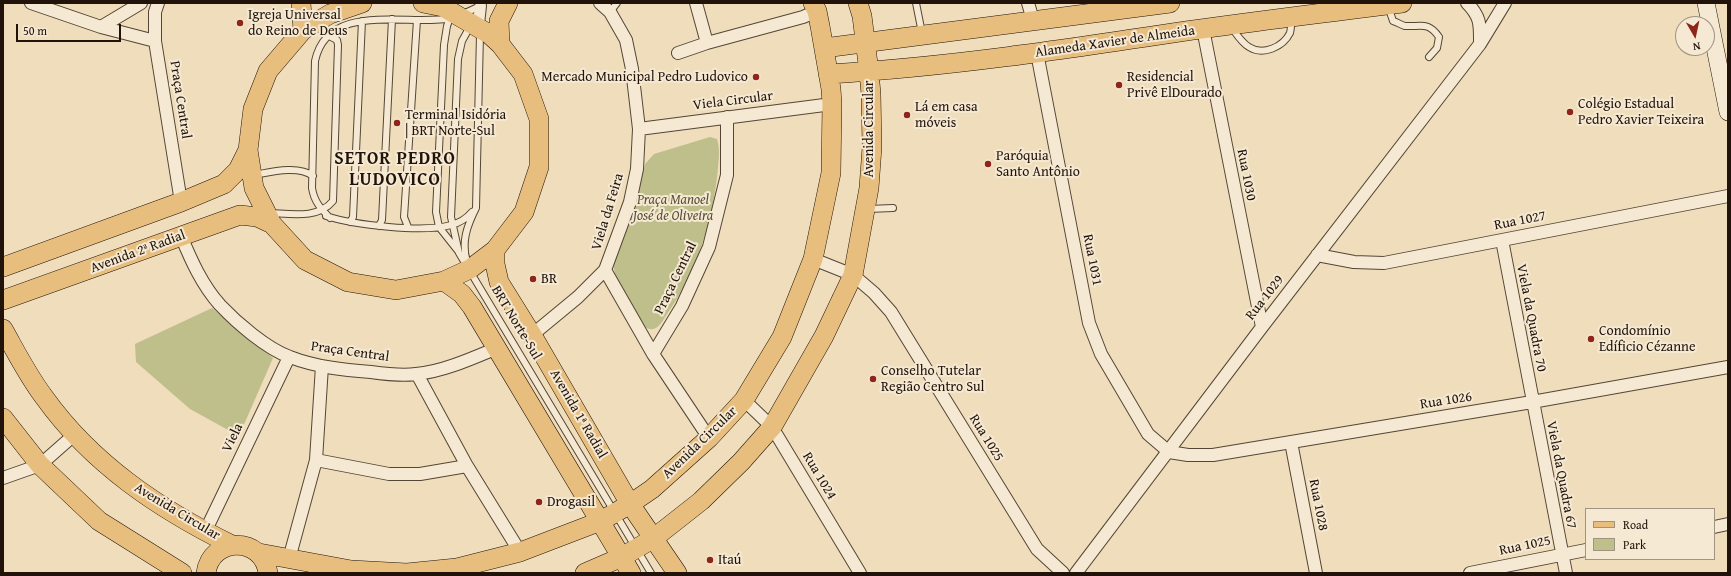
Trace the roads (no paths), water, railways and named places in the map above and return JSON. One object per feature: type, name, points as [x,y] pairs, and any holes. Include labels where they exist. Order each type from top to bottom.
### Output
[{"type":"main road","points":[[301,3],[303,30]]},
{"type":"main road","points":[[500,44],[499,21],[508,3]]},
{"type":"main road","name":"Avenida Circular","points":[[586,573],[630,560],[654,538],[701,501],[741,462],[772,427],[824,336],[853,275],[868,188],[872,147],[871,94],[862,16],[858,3]]},
{"type":"main road","points":[[824,48],[922,36],[1030,12],[1170,3]]},
{"type":"main road","points":[[1706,3],[1728,112]]},
{"type":"main road","name":"Alameda Xavier de Almeida","points":[[828,74],[869,72],[1037,53],[1230,25],[1395,4]]},
{"type":"main road","name":"Avenida Circular","points":[[3,329],[22,364],[44,397],[74,435],[132,487],[165,509],[205,532],[232,545],[242,545],[259,553],[352,570],[406,573],[459,570],[520,552],[615,512],[652,489],[709,438],[744,400],[782,337],[813,259],[831,173],[832,104],[824,48],[815,7]]},
{"type":"main road","points":[[240,179],[248,150],[253,109],[268,71],[303,30],[330,14],[362,12]]},
{"type":"main road","points":[[248,150],[238,170],[240,179],[254,188],[269,219],[305,260],[348,282],[396,290],[444,281],[470,269],[495,250],[524,212],[539,167],[539,119],[523,74],[500,44],[459,16],[420,12]]},
{"type":"main road","points":[[3,267],[240,179]]},
{"type":"main road","name":"Avenida 2ª Radial","points":[[3,300],[240,215],[257,216],[269,219]]},
{"type":"main road","name":"Avenida 1ª Radial","points":[[495,250],[495,264],[499,282],[532,335],[615,512],[630,560]]},
{"type":"main road","name":"Avenida 1ª Radial","points":[[444,281],[462,294],[472,307],[497,348],[615,512],[654,538],[677,573]]},
{"type":"main road","points":[[3,418],[40,465],[99,521],[182,573]]},
{"type":"main road","points":[[206,573],[209,562],[216,553],[232,545]]},
{"type":"main road","points":[[259,553],[264,560],[268,573]]},
{"type":"street","points":[[31,3],[101,27],[155,41]]},
{"type":"street","points":[[101,27],[141,3]]},
{"type":"street","name":"Praça Central","points":[[158,3],[155,12],[155,41],[181,202]]},
{"type":"street","name":"Viela da Feira","points":[[532,335],[578,297],[605,270],[630,202],[637,169],[639,129],[632,69],[626,40],[613,8],[600,3]]},
{"type":"street","points":[[696,3],[707,43]]},
{"type":"street","points":[[1467,3],[1475,11],[1480,21],[1480,44]]},
{"type":"street","name":"Rua 1029","points":[[1076,573],[1169,452],[1262,327],[1480,44],[1505,3]]},
{"type":"street","points":[[678,53],[707,43],[803,17],[815,7]]},
{"type":"street","name":"Rua 1030","points":[[1203,29],[1262,327]]},
{"type":"street","name":"Rua 1031","points":[[1037,53],[1089,323],[1101,354],[1148,434],[1169,452]]},
{"type":"street","name":"Viela Circular","points":[[639,129],[832,104]]},
{"type":"street","name":"Praça Central","points":[[653,354],[682,306],[708,247],[727,175],[727,117]]},
{"type":"street","name":"Rua 1027","points":[[1317,256],[1354,262],[1384,263],[1728,196]]},
{"type":"street","name":"Praça Central","points":[[181,236],[200,277],[219,304],[264,343],[289,357],[322,366],[358,371],[417,374],[463,363],[497,348]]},
{"type":"street","name":"Viela da Quadra 70","points":[[1502,240],[1532,402]]},
{"type":"street","name":"Rua 1025","points":[[813,259],[853,275],[874,293],[891,312],[1037,549],[1063,573]]},
{"type":"street","name":"Praça Central","points":[[605,270],[653,354],[709,438]]},
{"type":"street","name":"Viela","points":[[205,532],[289,357]]},
{"type":"street","points":[[289,559],[316,460],[322,366]]},
{"type":"street","name":"Rua 1026","points":[[1169,452],[1188,455],[1213,455],[1532,402],[1728,367]]},
{"type":"street","points":[[417,374],[467,466],[520,552]]},
{"type":"street","name":"Rua 1024","points":[[744,400],[772,427],[860,573]]},
{"type":"street","name":"Viela da Quadra 67","points":[[1532,402],[1566,573]]},
{"type":"street","points":[[3,478],[40,465],[74,435]]},
{"type":"street","name":"Rua 1028","points":[[1291,442],[1316,573]]},
{"type":"street","points":[[316,460],[389,474],[420,474],[467,466]]},
{"type":"street","points":[[1715,527],[1728,524]]},
{"type":"street","name":"Rua 1025","points":[[1470,573],[1585,550]]},
{"type":"lane","points":[[459,16],[483,3]]},
{"type":"lane","points":[[459,16],[483,3]]},
{"type":"lane","points":[[470,269],[439,227],[436,212],[444,45],[447,26],[459,16],[483,3]]},
{"type":"lane","points":[[916,3],[922,36]]},
{"type":"lane","points":[[1395,4],[1393,21],[1404,26],[1423,25],[1434,30],[1439,37],[1437,48],[1429,57]]},
{"type":"lane","points":[[330,218],[322,210],[314,197],[315,61],[320,46],[327,34],[335,28],[342,26],[362,12],[392,19],[420,12],[404,217],[408,227]]},
{"type":"lane","points":[[350,222],[353,214],[362,12]]},
{"type":"lane","points":[[459,16],[476,208],[465,232],[465,250],[470,269]]},
{"type":"lane","points":[[459,16],[462,41],[458,59],[451,217],[459,253]]},
{"type":"lane","points":[[1230,25],[1239,38],[1250,48],[1264,51],[1282,44],[1290,33],[1293,17]]},
{"type":"lane","points":[[379,226],[382,217],[392,19]]},
{"type":"lane","points":[[269,219],[316,213],[328,208],[333,201],[338,45],[339,32],[342,26]]},
{"type":"lane","points":[[327,34],[337,40],[338,45]]},
{"type":"lane","points":[[240,179],[276,172],[301,171],[309,169],[314,164]]},
{"type":"lane","points":[[301,171],[309,173],[313,176]]},
{"type":"lane","points":[[316,213],[330,218],[379,226],[439,227],[452,225],[468,217],[476,208]]},
{"type":"lane","points":[[865,209],[893,208]]},
{"type":"lane","points":[[432,227],[444,234]]},
{"type":"lane","name":"BRT Norte-Sul","points":[[470,269],[615,512]]},
{"type":"lane","points":[[630,560],[651,573]]},
{"type":"place","name":"Igreja Universal do Reino de Deus","points":[[240,23]]},
{"type":"place","name":"Mercado Municipal Pedro Ludovico","points":[[756,77]]},
{"type":"place","name":"Residencial Privê ElDourado","points":[[1119,85]]},
{"type":"place","name":"Colégio Estadual Pedro Xavier Teixeira","points":[[1570,112]]},
{"type":"place","name":"Lá em casa móveis","points":[[907,115]]},
{"type":"place","name":"Terminal Isidória | BRT Norte-Sul","points":[[397,123]]},
{"type":"place","name":"Paróquia Santo Antônio","points":[[988,164]]},
{"type":"place","name":"BR","points":[[533,279]]},
{"type":"place","name":"Condomínio Edíficio Cézanne","points":[[1591,339]]},
{"type":"place","name":"Conselho Tutelar Região Centro Sul","points":[[873,379]]},
{"type":"place","name":"Drogasil","points":[[539,502]]},
{"type":"place","name":"Itaú","points":[[710,560]]},
{"type":"district","name":"SETOR PEDRO LUDOVICO","points":[[395,169]]},
{"type":"park label","name":"Praça Manoel José de Oliveira","points":[[673,208]]}]
